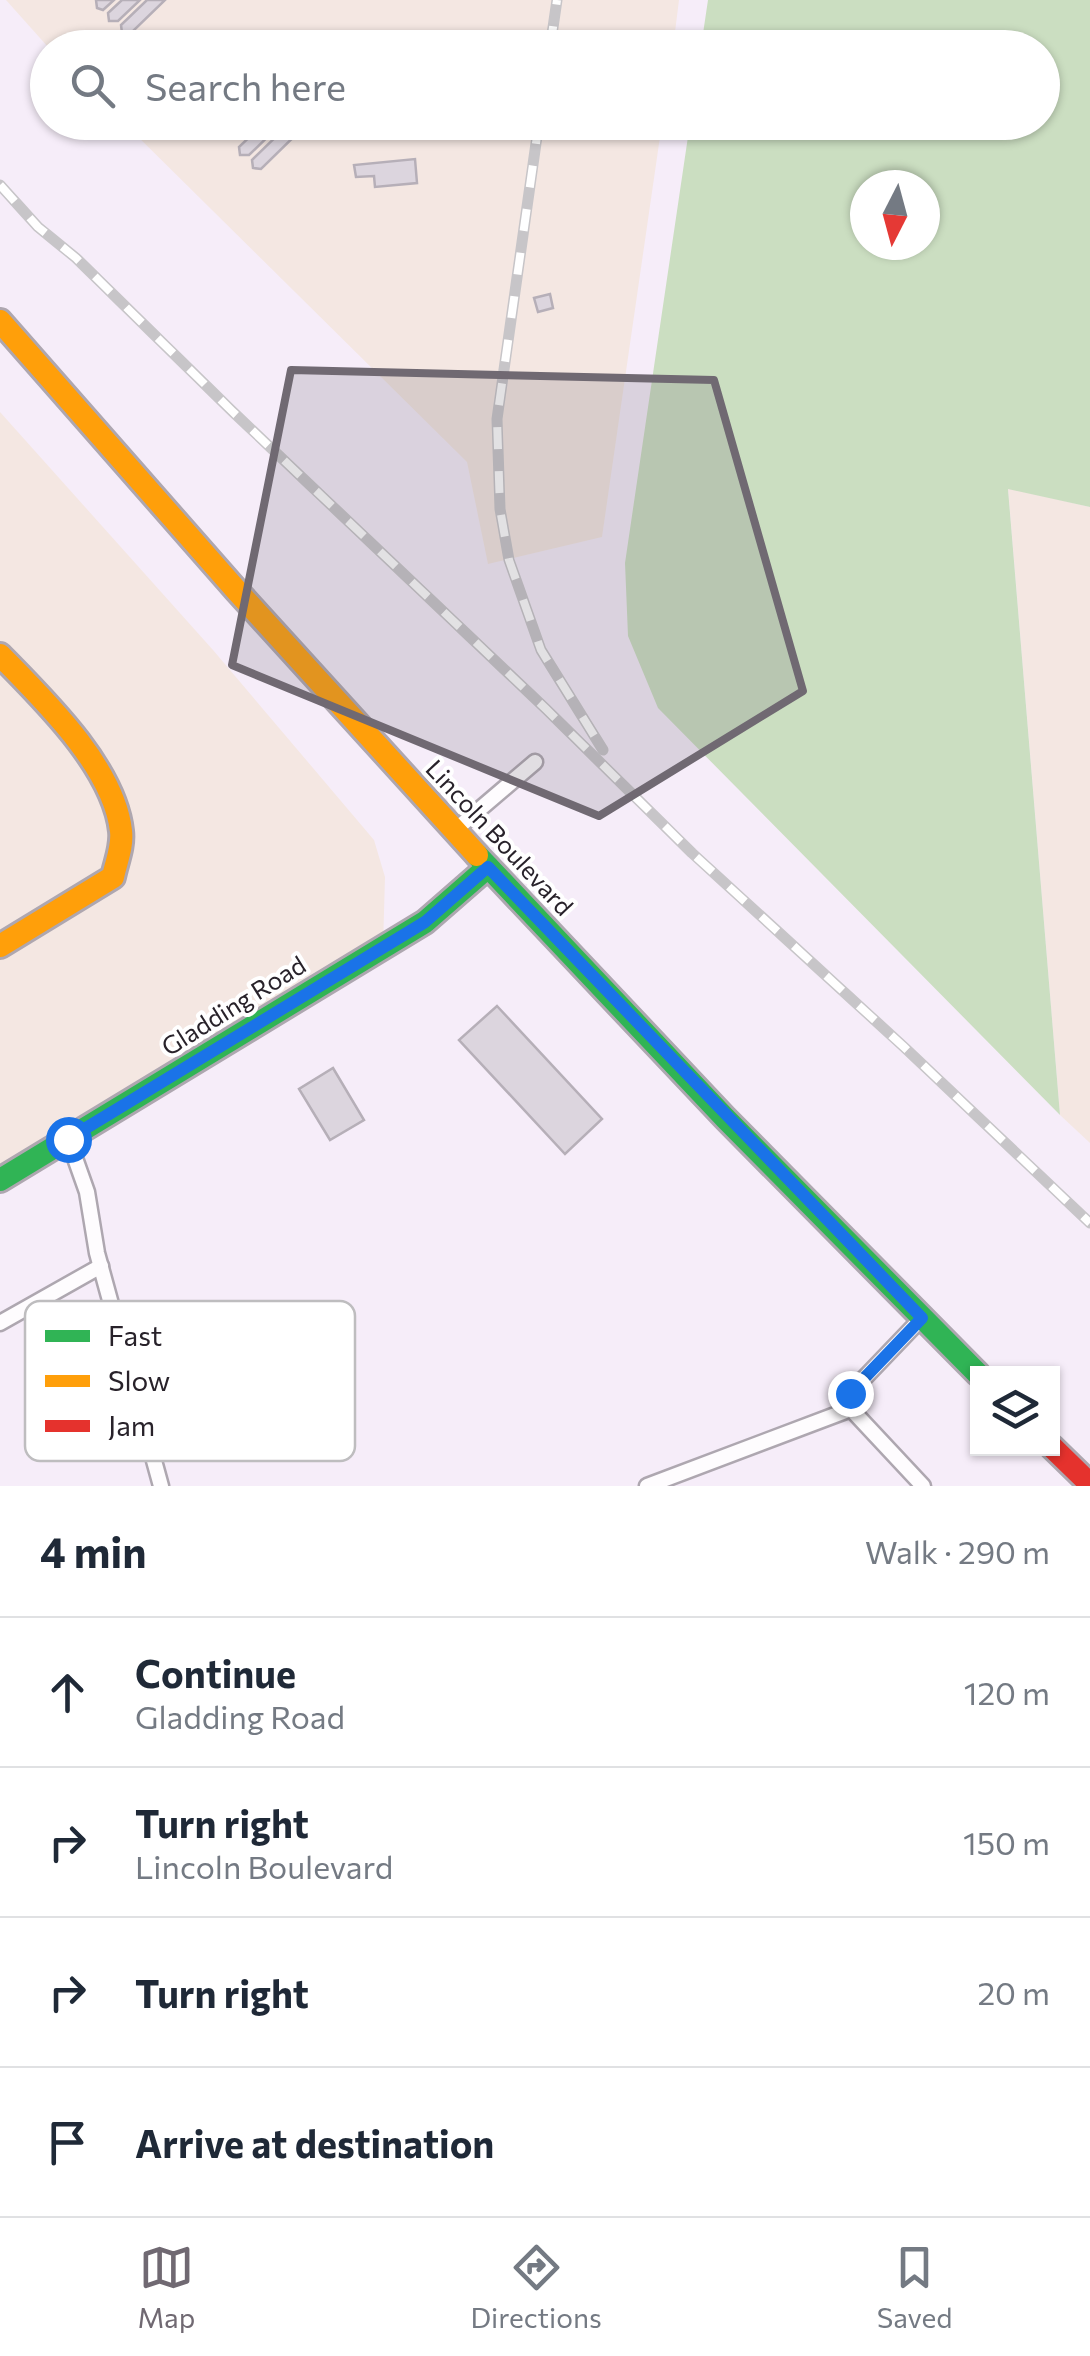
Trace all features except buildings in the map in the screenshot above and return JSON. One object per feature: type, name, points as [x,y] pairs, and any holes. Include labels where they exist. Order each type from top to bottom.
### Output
[{"type":"main road","name":"Lincoln Boulevard","points":[[0,321],[454,831],[970,1366]]},
{"type":"main road","points":[[0,655],[72,736],[107,789],[122,832],[112,877],[0,946]]},
{"type":"main road","name":"Gladding Road","points":[[0,1180],[425,922],[488,867]]},
{"type":"main road","points":[[1060,1454],[1090,1484]]},
{"type":"lane","points":[[454,831],[536,762]]},
{"type":"lane","points":[[68,1139],[88,1192],[110,1301]]},
{"type":"lane","points":[[39,1301],[100,1266]]},
{"type":"lane","points":[[0,1323],[25,1309]]},
{"type":"lane","points":[[922,1318],[850,1393],[851,1409],[923,1486]]},
{"type":"lane","points":[[647,1486],[851,1409]]},
{"type":"lane","points":[[155,1461],[162,1486]]},
{"type":"highlighted area","points":[[291,370],[714,380],[803,691],[599,816],[232,665]]},
{"type":"shaded area","points":[[6,0],[679,0],[675,30],[33,30]]},
{"type":"shaded area","points":[[141,140],[660,140],[602,537],[488,564],[467,462]]},
{"type":"shaded area","points":[[0,412],[213,650],[374,840],[385,877],[383,947],[0,1176]]},
{"type":"shaded area","points":[[1008,488],[1090,507],[1090,1143],[1060,1115]]},
{"type":"green space","points":[[708,0],[1090,0],[1090,507],[1008,489],[1060,1115],[658,708],[628,636],[625,563],[687,140],[1060,140],[1060,30],[704,30]]},
{"type":"railway","points":[[553,30],[557,0]]},
{"type":"railway","points":[[536,140],[497,419],[500,509],[509,560],[541,650],[603,750]]},
{"type":"railway","points":[[0,185],[38,227],[76,258],[692,853],[1090,1223]]},
{"type":"traffic: fast","points":[[477,855],[725,1118],[970,1366]]},
{"type":"traffic: fast","points":[[0,1180],[425,922],[488,867]]},
{"type":"traffic: slow","points":[[0,321],[237,591],[477,855]]},
{"type":"traffic: slow","points":[[0,655],[55,713],[91,759],[116,807],[121,831],[113,877],[0,946]]},
{"type":"traffic: jam","points":[[1060,1455],[1090,1484]]},
{"type":"route","points":[[68,1139],[425,922],[488,867],[922,1318],[850,1393]]}]
